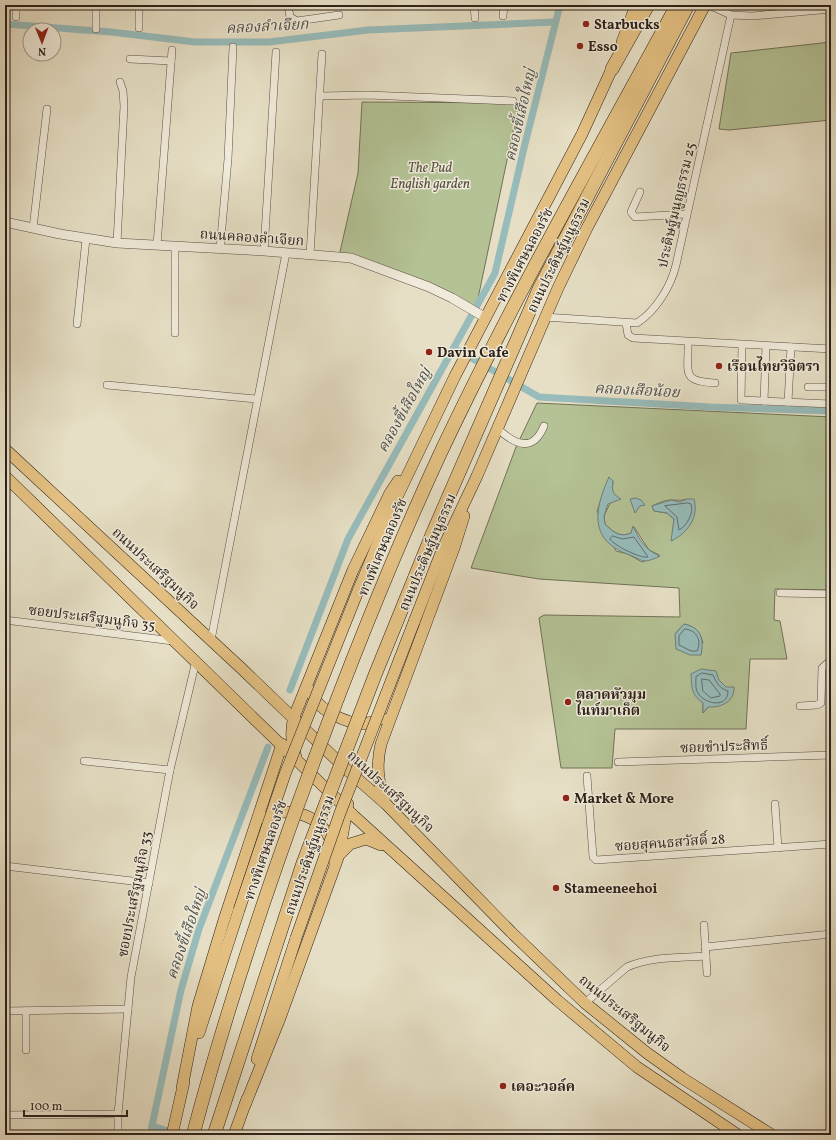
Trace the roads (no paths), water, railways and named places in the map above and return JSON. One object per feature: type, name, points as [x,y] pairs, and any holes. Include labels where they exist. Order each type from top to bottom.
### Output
[{"type":"highway","points":[[612,70],[648,5]]},
{"type":"highway","name":"ทางพิเศษฉลองรัช","points":[[193,1135],[223,1026],[287,832],[356,650],[420,498],[463,408],[554,232],[677,5]]},
{"type":"highway","name":"ทางพิเศษฉลองรัช","points":[[214,1135],[303,863],[375,675],[422,559],[539,289],[688,5]]},
{"type":"main road","points":[[182,1088],[238,910],[285,774],[397,497],[466,355],[479,313],[582,134],[612,70],[636,5]]},
{"type":"main road","name":"ถนนประดิษฐ์มนูธรรม","points":[[234,1135],[296,938],[340,813],[443,548],[477,476],[544,317],[587,228],[705,5]]},
{"type":"main road","points":[[298,761],[291,739],[290,728],[294,717],[353,570],[390,493],[427,434]]},
{"type":"main road","name":"ถนนประเสริฐมนูกิจ","points":[[5,449],[212,640],[294,717],[345,768],[386,804],[511,932],[585,1003],[676,1074],[772,1135]]},
{"type":"main road","points":[[5,476],[298,761],[392,850],[616,1051],[671,1091],[738,1135]]},
{"type":"main road","points":[[386,804],[378,779],[377,758],[393,708],[454,548],[477,476]]},
{"type":"main road","points":[[310,678],[312,693],[316,701],[339,717],[354,722],[369,723],[382,718],[393,708]]},
{"type":"main road","points":[[173,1131],[198,1006],[224,920],[282,744]]},
{"type":"main road","points":[[245,1104],[280,1018],[337,860],[348,809],[348,780],[345,768]]},
{"type":"main road","points":[[251,839],[260,824],[276,813],[287,811],[300,814],[312,819],[323,827],[329,836],[337,860]]},
{"type":"main road","points":[[337,860],[350,844],[366,838],[392,850]]},
{"type":"street","points":[[16,5],[16,17]]},
{"type":"street","points":[[96,5],[96,29]]},
{"type":"street","points":[[139,5],[139,28]]},
{"type":"street","points":[[288,5],[290,17],[297,21],[339,15]]},
{"type":"street","points":[[474,5],[475,18]]},
{"type":"street","points":[[503,16],[504,5]]},
{"type":"street","points":[[709,5],[731,14],[752,16],[831,9]]},
{"type":"street","name":"ประดิษฐ์มนูญธรรม 25","points":[[544,317],[637,323],[646,317],[668,286],[674,275],[686,214],[700,161],[731,14]]},
{"type":"street","points":[[220,249],[228,159],[233,47]]},
{"type":"street","points":[[158,245],[172,50]]},
{"type":"street","points":[[264,251],[276,52]]},
{"type":"street","points":[[310,255],[322,54]]},
{"type":"street","points":[[130,59],[171,60]]},
{"type":"street","points":[[117,243],[124,106],[123,91],[120,82]]},
{"type":"street","points":[[320,96],[368,95],[513,101]]},
{"type":"street","points":[[33,228],[47,109]]},
{"type":"street","points":[[640,192],[630,212],[635,217],[686,214]]},
{"type":"street","name":"ถนนคลองลำเจียก","points":[[5,222],[86,239],[117,243],[339,256],[358,260],[429,287],[479,313]]},
{"type":"street","points":[[77,324],[86,239]]},
{"type":"street","points":[[175,247],[175,333]]},
{"type":"street","points":[[212,640],[256,399],[286,253]]},
{"type":"street","points":[[626,323],[627,332],[633,338],[831,350]]},
{"type":"street","points":[[688,342],[689,375],[692,379],[698,382],[715,383]]},
{"type":"street","points":[[742,345],[741,400],[831,404]]},
{"type":"street","points":[[764,401],[766,346]]},
{"type":"street","points":[[788,402],[791,347]]},
{"type":"street","points":[[107,385],[256,399]]},
{"type":"street","points":[[808,387],[831,387]]},
{"type":"street","points":[[497,428],[514,440],[524,444],[540,437],[544,426]]},
{"type":"street","points":[[780,593],[831,594]]},
{"type":"street","name":"ซอยประเสริฐมนูกิจ 35","points":[[5,620],[176,641]]},
{"type":"street","points":[[800,706],[817,705],[822,703],[822,668],[831,660]]},
{"type":"street","name":"ซอยประเสริฐมนูกิจ 33","points":[[118,1135],[118,1114],[131,977],[170,770],[196,661]]},
{"type":"street","name":"ซอยขำประสิทธิ์","points":[[618,762],[831,755]]},
{"type":"street","points":[[84,761],[170,770]]},
{"type":"street","name":"ซอยสุคนธสวัสดิ์ 28","points":[[587,776],[593,857],[596,860],[831,844]]},
{"type":"street","points":[[775,804],[778,848]]},
{"type":"street","points":[[5,866],[149,883]]},
{"type":"street","points":[[704,925],[708,973]]},
{"type":"street","points":[[705,947],[831,934]]},
{"type":"street","points":[[585,1003],[627,966],[634,963],[646,960],[706,956]]},
{"type":"street","points":[[5,1011],[128,1009]]},
{"type":"street","points":[[26,1010],[26,1050]]},
{"type":"street","points":[[5,1115],[118,1114]]},
{"type":"water","points":[[609,477],[613,481],[614,494],[621,499],[608,504],[604,516],[605,524],[614,532],[623,535],[631,533],[633,526],[647,548],[660,556],[643,561],[614,548],[600,531],[598,511],[600,500]]},
{"type":"water","points":[[636,498],[641,500],[645,505],[640,506],[635,513],[630,499]]},
{"type":"water","points":[[687,499],[694,499],[695,512],[691,524],[682,534],[671,541],[674,519],[667,513],[654,511],[652,506],[671,500],[680,502]]},
{"type":"water","points":[[684,624],[695,628],[698,631],[702,639],[701,655],[690,655],[676,649],[675,634]]},
{"type":"water","points":[[701,669],[716,671],[719,680],[726,687],[734,687],[732,697],[726,703],[708,707],[703,713],[703,703],[696,697],[693,691],[691,674]]},
{"type":"waterway","name":"คลองขี้เสือใหญ่","points":[[290,690],[348,539],[495,273],[524,148],[560,5]]},
{"type":"waterway","name":"คลองลำเจียก","points":[[5,24],[111,32],[195,42],[269,42],[368,30],[555,22]]},
{"type":"waterway","name":"คลองเสือน้อย","points":[[454,348],[539,397],[710,407],[831,411]]},
{"type":"waterway","name":"คลองขี้เสือใหญ่","points":[[150,1135],[181,990],[199,929],[268,747]]},
{"type":"waterway","points":[[152,1126],[182,1135]]},
{"type":"place","name":"Starbucks","points":[[586,24]]},
{"type":"place","name":"Esso","points":[[580,46]]},
{"type":"place","name":"Davin Cafe","points":[[429,352]]},
{"type":"place","name":"เรือนไทยวิจิตรา","points":[[719,366]]},
{"type":"place","name":"ตลาดหัวมุม ไนท์มาเก็ต","points":[[568,702]]},
{"type":"place","name":"Market & More","points":[[566,798]]},
{"type":"place","name":"Stameeneehoi","points":[[556,888]]},
{"type":"place","name":"เดอะวอล์ค","points":[[503,1086]]},
{"type":"park label","name":"The Pud English garden","points":[[430,176]]}]
